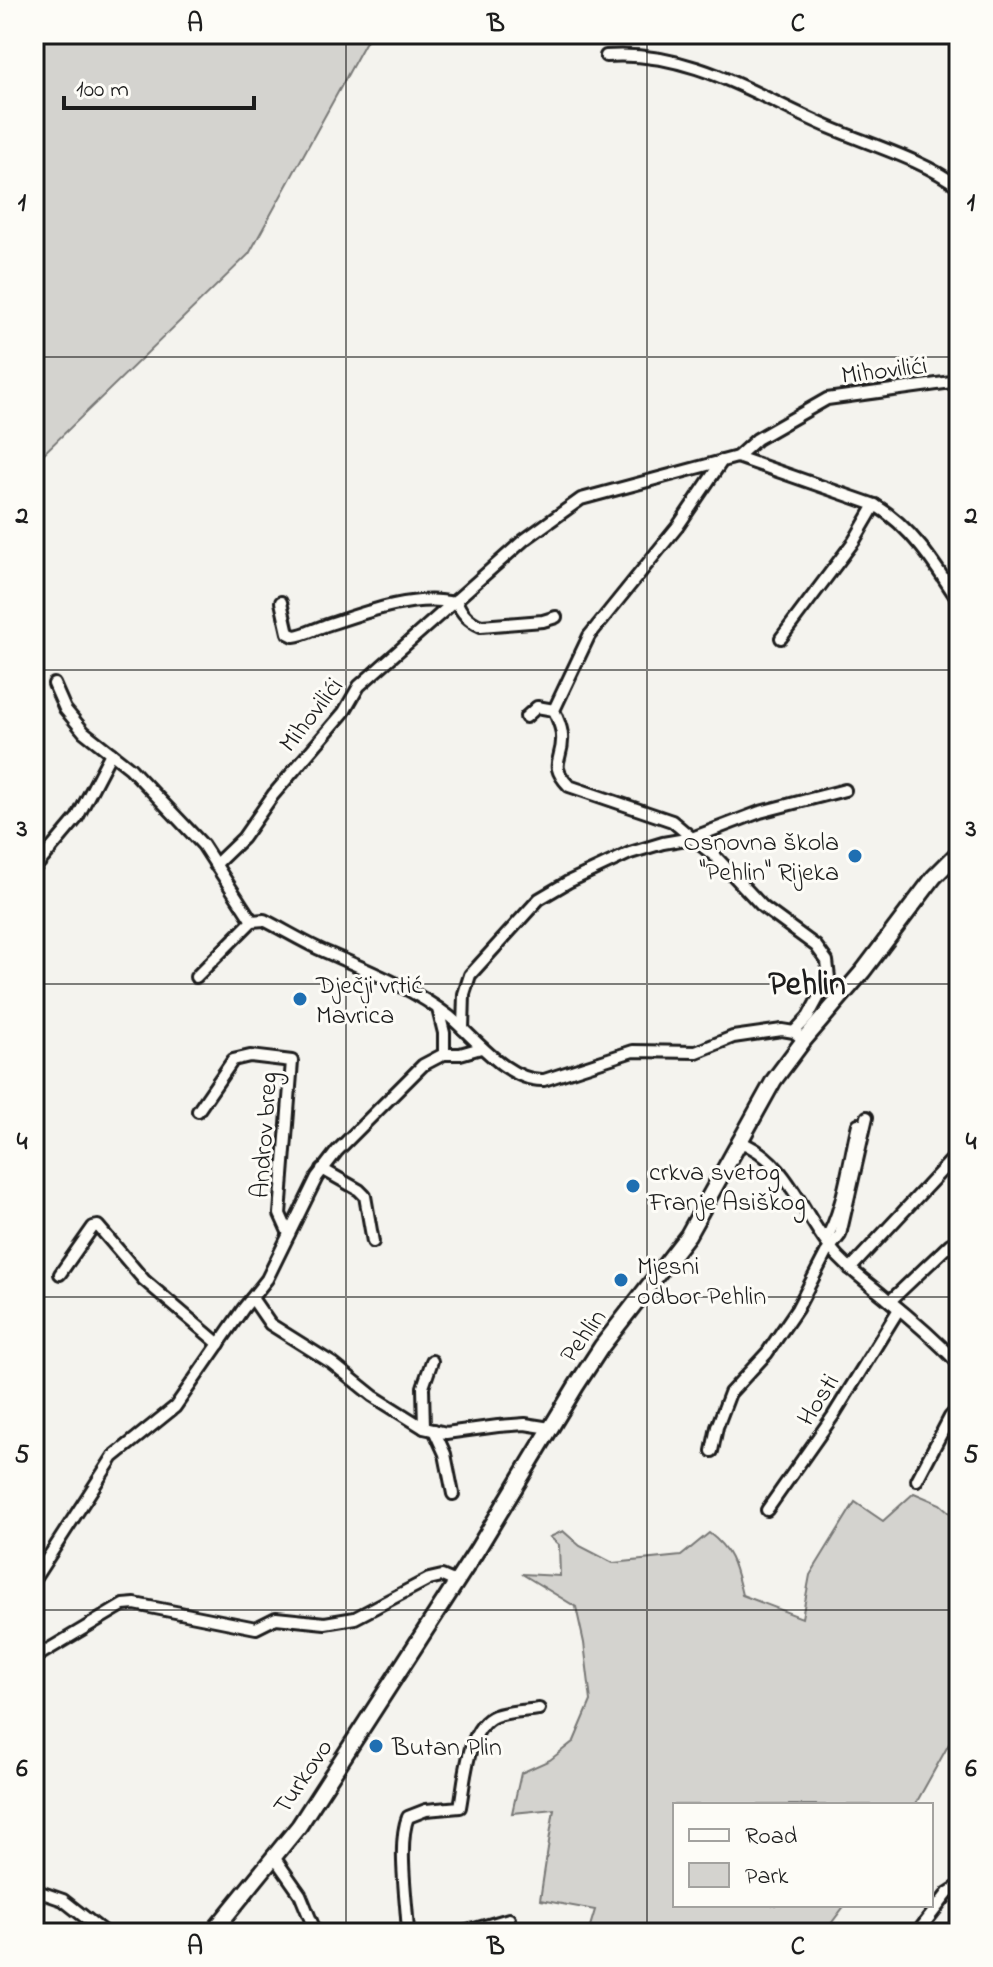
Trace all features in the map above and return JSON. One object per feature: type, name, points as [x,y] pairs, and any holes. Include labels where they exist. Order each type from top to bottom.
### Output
[{"type":"main road","name":"Pehlin","points":[[367,1720],[602,1346],[688,1235],[799,1036],[863,971],[934,877],[959,852]]},
{"type":"main road","name":"Turkovo","points":[[212,1933],[299,1826],[367,1720]]},
{"type":"street","points":[[606,56],[630,54],[658,57],[696,67],[751,88],[795,113],[921,166],[959,187]]},
{"type":"street","name":"Mihovilići","points":[[215,865],[243,838],[273,795],[344,712],[359,686],[524,540],[581,499],[737,457],[757,439],[827,399],[959,381]]},
{"type":"street","points":[[737,457],[875,505],[891,515],[936,567],[959,602]]},
{"type":"street","points":[[196,977],[252,921],[264,920],[422,997],[463,1029],[481,1048],[520,1077],[532,1081],[561,1076],[633,1051],[696,1052],[733,1037],[782,1030],[799,1036],[829,978],[823,954],[763,907],[716,857],[672,821],[569,786],[559,776],[556,763],[563,738],[554,710],[589,636],[678,526],[722,461]]},
{"type":"street","points":[[781,638],[845,554],[875,505]]},
{"type":"street","points":[[281,602],[288,633],[294,636],[385,608],[425,600],[454,602],[472,623],[481,626],[543,621],[556,617]]},
{"type":"street","points":[[54,684],[65,709],[84,732],[130,768],[203,845],[252,921]]},
{"type":"street","points":[[526,717],[537,707],[554,710]]},
{"type":"street","points":[[34,869],[77,818],[111,753]]},
{"type":"street","points":[[463,1029],[464,994],[470,975],[539,899],[630,853],[692,838],[760,812],[845,790]]},
{"type":"street","points":[[438,1009],[444,1033],[444,1054]]},
{"type":"street","name":"Androv breg","points":[[34,1580],[113,1457],[175,1407],[275,1267],[322,1169],[423,1065],[444,1054],[460,1054],[481,1048]]},
{"type":"street","name":"Androv breg","points":[[198,1111],[233,1060],[250,1056],[292,1061],[280,1214],[289,1234]]},
{"type":"street","points":[[712,1451],[730,1393],[774,1344],[797,1309],[827,1244],[840,1235],[862,1120]]},
{"type":"street","points":[[738,1141],[755,1148],[775,1165],[798,1195],[827,1244],[850,1269],[959,1364]]},
{"type":"street","points":[[850,1269],[959,1152]]},
{"type":"street","points":[[322,1169],[365,1196],[373,1242]]},
{"type":"street","points":[[60,1274],[93,1227],[98,1226],[144,1280],[219,1344]]},
{"type":"street","points":[[890,1301],[950,1244]]},
{"type":"street","points":[[252,1298],[270,1324],[332,1363],[373,1396],[429,1429],[446,1433],[525,1424],[550,1428]]},
{"type":"street","name":"Hosti","points":[[767,1510],[833,1416],[899,1309]]},
{"type":"street","points":[[432,1361],[423,1387],[429,1429],[450,1472],[453,1494]]},
{"type":"street","points":[[917,1480],[950,1417],[959,1407]]},
{"type":"street","points":[[34,1658],[114,1609],[135,1604],[256,1628],[276,1618],[325,1623],[355,1618],[429,1579],[442,1576],[456,1582]]},
{"type":"street","points":[[408,1933],[404,1854],[404,1826],[408,1817],[426,1810],[460,1807],[471,1746],[484,1725],[493,1716],[539,1709]]},
{"type":"street","points":[[274,1857],[300,1894],[316,1933]]},
{"type":"street","points":[[917,1933],[948,1893],[959,1886]]},
{"type":"street","points":[[34,1890],[63,1900],[105,1933]]},
{"type":"street","points":[[461,1933],[509,1919]]},
{"type":"green space","points":[[34,34],[370,34],[249,254],[34,463]]},
{"type":"green space","points":[[914,1493],[940,1504],[959,1521],[959,1736],[949,1744],[916,1803],[673,1803],[673,1907],[844,1907],[824,1933],[588,1933],[595,1910],[540,1900],[554,1809],[512,1813],[521,1773],[550,1760],[574,1741],[591,1701],[576,1607],[522,1574],[560,1576],[559,1545],[550,1537],[563,1531],[580,1546],[613,1563],[681,1556],[709,1533],[728,1553],[742,1595],[802,1618],[810,1575],[855,1502],[883,1521]]},
{"type":"place","name":"Osnovna škola \"Pehlin\" Rijeka","points":[[855,856]]},
{"type":"place","name":"Dječji vrtić Mavrica","points":[[300,999]]},
{"type":"place","name":"crkva svetog Franje Asiškog","points":[[633,1186]]},
{"type":"place","name":"Mjesni odbor Pehlin","points":[[621,1280]]},
{"type":"place","name":"Butan Plin","points":[[376,1746]]},
{"type":"district","name":"Pehlin","points":[[807,982]]}]
